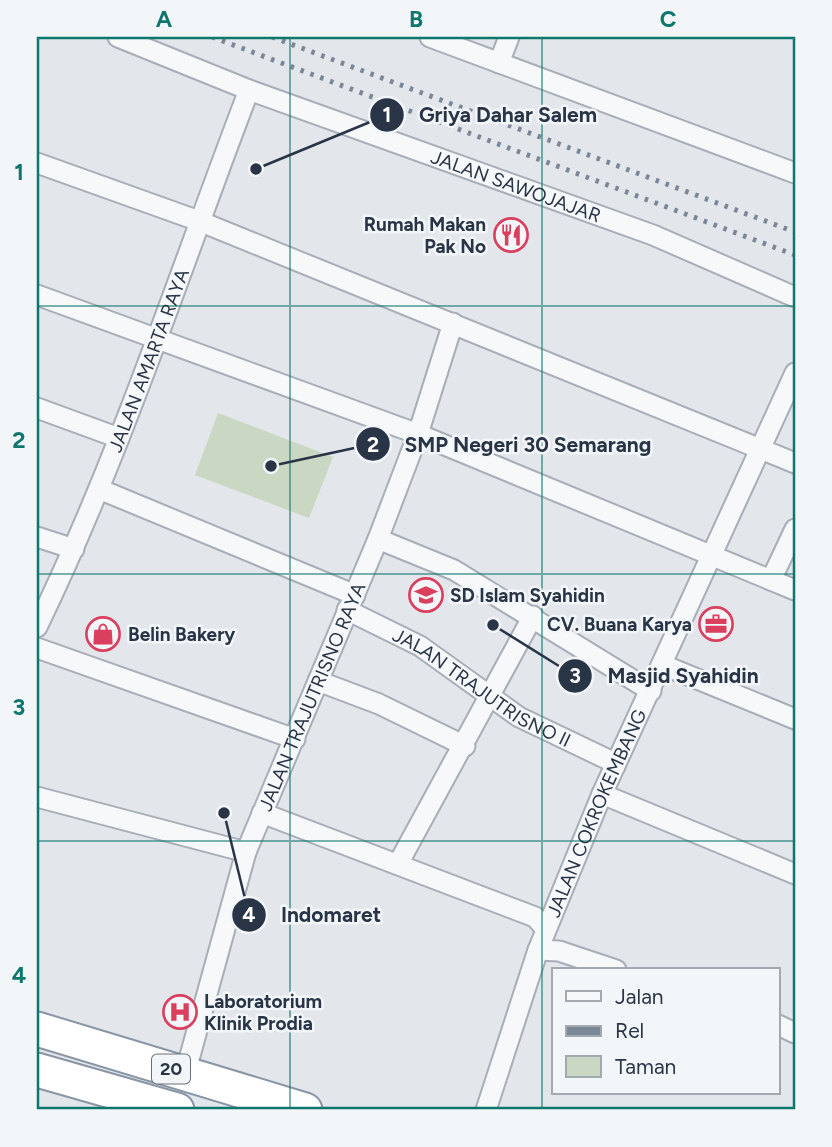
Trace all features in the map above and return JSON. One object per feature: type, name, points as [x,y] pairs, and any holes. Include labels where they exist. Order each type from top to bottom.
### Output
[{"type":"highway","name":"20","points":[[37,1029],[305,1110]]},
{"type":"highway","name":"20","points":[[37,1070],[177,1110]]},
{"type":"street","name":"JALAN SAWOJAJAR","points":[[118,37],[249,90],[653,235],[795,298]]},
{"type":"street","points":[[499,63],[509,37]]},
{"type":"street","points":[[438,38],[795,173]]},
{"type":"street","name":"JALAN AMARTA RAYA","points":[[37,627],[74,550],[99,489],[249,90]]},
{"type":"street","points":[[37,163],[199,221],[795,463]]},
{"type":"street","points":[[37,295],[418,435],[795,590]]},
{"type":"street","name":"JALAN TRAJUTRISNO RAYA","points":[[185,1073],[246,852],[378,539],[418,435],[453,323]]},
{"type":"street","name":"JALAN COKROKEMBANG","points":[[486,1110],[538,950],[602,794],[713,557],[795,373]]},
{"type":"street","points":[[37,408],[119,438]]},
{"type":"street","name":"JALAN TRAJUTRISNO II","points":[[99,489],[351,602],[420,646],[520,717],[611,761],[615,766]]},
{"type":"street","points":[[771,580],[795,529]]},
{"type":"street","points":[[37,537],[74,550]]},
{"type":"street","points":[[378,539],[454,570],[533,616],[651,691]]},
{"type":"street","points":[[398,864],[465,747],[533,616]]},
{"type":"street","points":[[37,648],[295,738]]},
{"type":"street","points":[[663,665],[795,719]]},
{"type":"street","points":[[318,681],[379,704],[465,747]]},
{"type":"street","points":[[602,794],[795,874]]},
{"type":"street","points":[[37,797],[246,852]]},
{"type":"street","points":[[262,813],[536,916],[546,929]]},
{"type":"street","points":[[538,950],[559,951],[610,968]]},
{"type":"green space","points":[[218,413],[333,457],[309,518],[195,475]]},
{"type":"railway","points":[[212,37],[795,255]]},
{"type":"railway","points":[[272,37],[795,232]]},
{"type":"place","name":"Griya Dahar Salem","points":[[256,169]]},
{"type":"place","name":"Rumah Makan Pak No","points":[[511,235]]},
{"type":"place","name":"SMP Negeri 30 Semarang","points":[[271,466]]},
{"type":"place","name":"SD Islam Syahidin","points":[[426,595]]},
{"type":"place","name":"CV. Buana Karya","points":[[716,624]]},
{"type":"place","name":"Masjid Syahidin","points":[[493,625]]},
{"type":"place","name":"Belin Bakery","points":[[103,634]]},
{"type":"place","name":"Indomaret","points":[[224,813]]},
{"type":"place","name":"Laboratorium Klinik Prodia","points":[[180,1012]]}]
